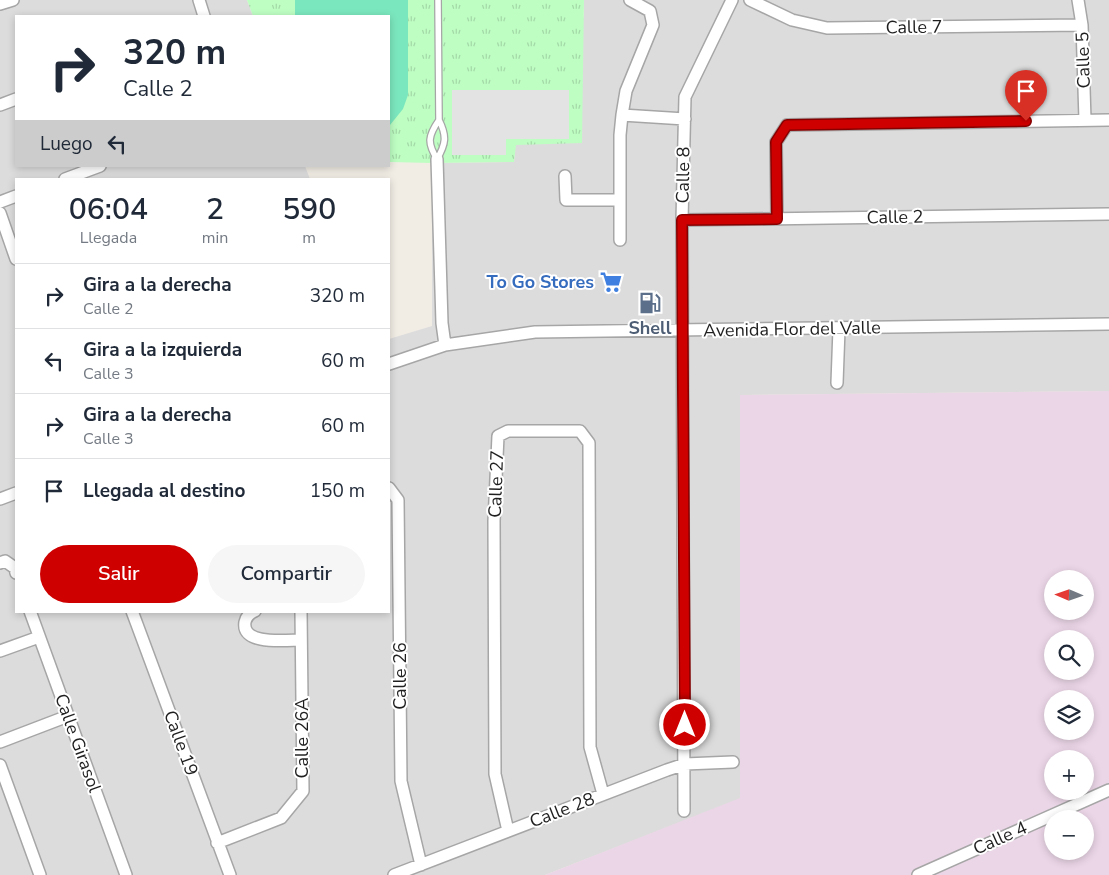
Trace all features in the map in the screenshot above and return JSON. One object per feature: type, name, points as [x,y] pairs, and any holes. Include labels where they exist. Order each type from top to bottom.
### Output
[{"type":"street","points":[[0,4],[13,0]]},
{"type":"street","points":[[199,0],[204,15]]},
{"type":"street","points":[[620,240],[620,134],[622,115],[626,91],[653,25],[650,11],[630,0]]},
{"type":"street","name":"Calle 8","points":[[684,811],[682,220],[685,97],[732,0]]},
{"type":"street","name":"Calle 7","points":[[750,0],[792,20],[827,28],[1082,25]]},
{"type":"street","name":"Calle 5","points":[[1078,0],[1082,25],[1085,120]]},
{"type":"street","points":[[0,105],[15,99]]},
{"type":"street","points":[[622,115],[685,118]]},
{"type":"street","points":[[777,219],[776,142],[787,125],[1109,120]]},
{"type":"street","points":[[437,159],[442,323],[445,345]]},
{"type":"street","points":[[67,178],[97,167]]},
{"type":"street","points":[[565,176],[566,200],[620,200]]},
{"type":"street","points":[[0,202],[15,196]]},
{"type":"street","points":[[0,213],[15,256]]},
{"type":"street","name":"Calle 2","points":[[682,220],[1109,214]]},
{"type":"street","name":"Avenida Flor del Valle","points":[[390,364],[445,345],[535,332],[1109,324]]},
{"type":"street","points":[[838,383],[839,329]]},
{"type":"street","name":"Calle 27","points":[[508,831],[495,774],[494,552],[498,436],[508,431],[580,431],[588,443],[590,747],[603,794]]},
{"type":"street","name":"Calle 26","points":[[390,489],[398,500],[401,781],[421,864]]},
{"type":"street","points":[[0,499],[15,493]]},
{"type":"street","points":[[0,563],[5,561],[15,570]]},
{"type":"street","name":"Calle Girasol","points":[[31,613],[126,875]]},
{"type":"street","name":"Calle 19","points":[[133,613],[230,875]]},
{"type":"street","points":[[251,613],[244,623],[246,632],[252,637],[260,640],[302,640]]},
{"type":"street","name":"Calle 26A","points":[[217,843],[281,818],[303,791],[301,613]]},
{"type":"street","points":[[0,651],[40,637]]},
{"type":"street","points":[[0,742],[68,716]]},
{"type":"street","name":"Calle 28","points":[[394,875],[685,764],[733,762]]},
{"type":"street","points":[[0,765],[40,875]]},
{"type":"street","name":"Calle 4","points":[[918,875],[1109,790]]},
{"type":"lane","points":[[438,0],[439,120],[444,131],[444,148],[437,159],[430,149],[430,133],[439,120]]},
{"type":"shaded area","points":[[0,0],[247,0],[253,15],[15,15],[15,167],[305,167],[310,178],[15,178],[15,613],[390,613],[390,339],[432,326],[432,163],[514,162],[515,145],[584,16],[584,0],[1109,0],[1109,391],[740,395],[740,799],[545,875],[0,875]]},
{"type":"shaded area","points":[[452,90],[569,90],[569,139],[506,139],[506,155],[452,155]]},
{"type":"shaded area","points":[[1109,391],[1109,875],[545,875],[740,798],[740,395]]},
{"type":"green space","points":[[247,0],[584,0],[582,143],[516,145],[514,162],[390,162],[390,15],[253,15]]},
{"type":"green space","points":[[295,0],[408,0],[408,95],[403,109],[390,125],[390,15],[295,15]]},
{"type":"place","name":"To Go Stores","points":[[611,282]]},
{"type":"place","name":"Shell","points":[[650,303]]},
{"type":"route","points":[[685,725],[682,220],[777,219],[776,142],[787,125],[1026,121]]}]
